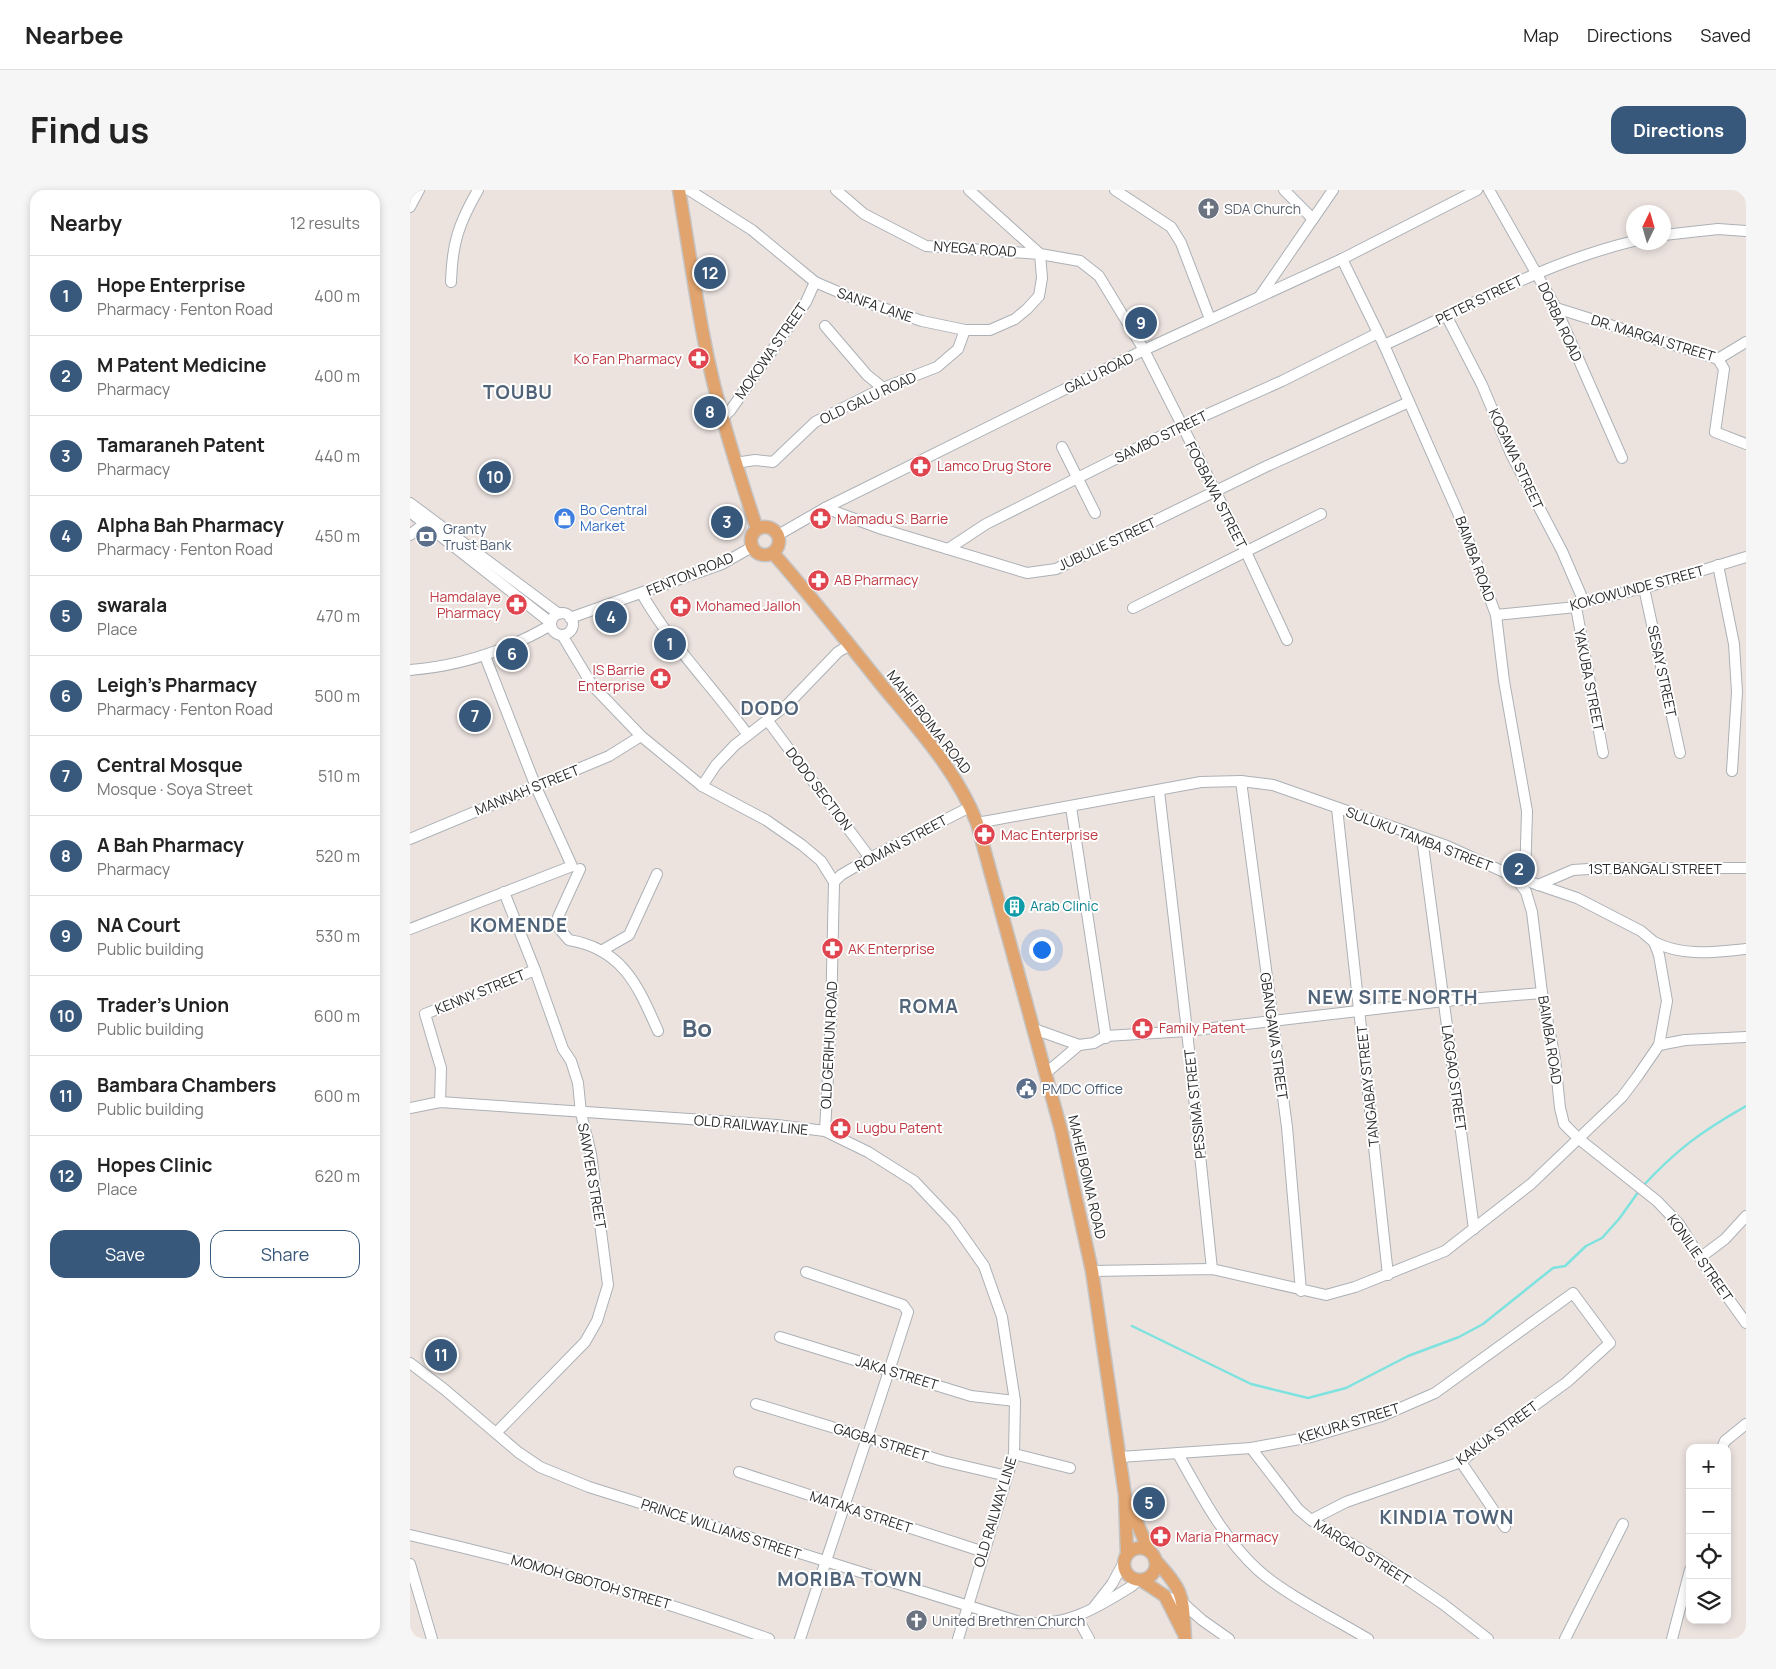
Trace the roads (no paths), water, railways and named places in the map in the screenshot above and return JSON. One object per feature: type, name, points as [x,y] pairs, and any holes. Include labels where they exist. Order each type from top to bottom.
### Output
[{"type":"main road","points":[[679,190],[703,334],[735,463],[757,529]]},
{"type":"main road","points":[[769,527],[778,535],[779,545],[773,553],[761,555],[752,547],[751,537],[757,529],[769,527]]},
{"type":"main road","name":"MAHEI BOIMA ROAD","points":[[773,553],[942,759],[970,807],[977,823],[1046,1073],[1092,1271],[1125,1495]]},
{"type":"main road","points":[[1125,1495],[1152,1555],[1176,1585],[1184,1604],[1185,1638]]},
{"type":"main road","points":[[1125,1495],[1125,1558],[1128,1575],[1140,1580],[1165,1596],[1185,1638]]},
{"type":"main road","points":[[1125,1558],[1139,1548],[1152,1555]]},
{"type":"main road","points":[[1140,1580],[1153,1573],[1152,1555]]},
{"type":"street","points":[[410,207],[419,190]]},
{"type":"street","points":[[451,282],[452,256],[461,220],[478,190]]},
{"type":"street","name":"SANFA LANE","points":[[689,190],[752,230],[815,282],[850,297],[922,321],[965,330],[990,330],[1015,319],[1027,310],[1039,296],[1042,278],[1040,254]]},
{"type":"street","name":"NYEGA ROAD","points":[[836,190],[864,214],[926,246],[1040,254],[1080,261],[1099,276],[1144,350]]},
{"type":"street","points":[[971,190],[1040,254]]},
{"type":"street","points":[[1115,190],[1170,227],[1181,243],[1210,319]]},
{"type":"street","points":[[1284,190],[1313,219]]},
{"type":"street","points":[[1260,297],[1333,190]]},
{"type":"street","name":"GALU ROAD","points":[[778,535],[825,508],[1144,350],[1342,260],[1477,190]]},
{"type":"street","name":"DORBA ROAD","points":[[1489,190],[1556,308],[1622,458]]},
{"type":"street","points":[[1671,234],[1718,229],[1746,231]]},
{"type":"street","name":"PETER STREET","points":[[1384,345],[1447,317],[1536,272],[1626,243]]},
{"type":"street","name":"BAIMBA ROAD","points":[[1342,260],[1384,345],[1458,513],[1496,615],[1504,681],[1527,811],[1520,879],[1532,912],[1542,993],[1555,1058],[1560,1108],[1564,1124],[1579,1139],[1594,1149],[1627,1178]]},
{"type":"street","name":"MOKOWA STREET","points":[[723,417],[730,411],[806,302],[815,282]]},
{"type":"street","name":"DR. MARGAI STREET","points":[[1556,308],[1718,360],[1746,342]]},
{"type":"street","name":"KOGAWA STREET","points":[[1447,317],[1482,385],[1511,454],[1562,551],[1580,604]]},
{"type":"street","points":[[825,326],[867,375],[883,388]]},
{"type":"street","name":"OLD GALU ROAD","points":[[735,463],[755,460],[773,462],[815,422],[883,388],[937,367],[958,349],[965,330]]},
{"type":"street","name":"SAMBO STREET","points":[[948,549],[986,524],[1181,426],[1282,381],[1378,333]]},
{"type":"street","name":"FOGBAWA STREET","points":[[1144,350],[1246,552],[1287,640]]},
{"type":"street","points":[[1718,360],[1724,369],[1716,432],[1746,444]]},
{"type":"street","name":"JUBULIE STREET","points":[[825,508],[948,549],[1027,572],[1056,569],[1267,466],[1409,402]]},
{"type":"street","points":[[1062,447],[1096,513]]},
{"type":"street","points":[[410,503],[559,614]]},
{"type":"street","points":[[410,512],[551,624],[555,633],[562,635],[592,685],[642,736],[702,786],[766,820],[802,844],[821,861],[834,882]]},
{"type":"street","points":[[1133,608],[1321,514]]},
{"type":"street","points":[[410,535],[426,523]]},
{"type":"street","name":"FENTON ROAD","points":[[570,618],[722,564],[752,547]]},
{"type":"street","name":"KOKOWUNDE STREET","points":[[1496,615],[1580,604],[1644,588],[1746,557]]},
{"type":"street","points":[[1718,565],[1734,644],[1737,692],[1732,771]]},
{"type":"street","name":"SESAY STREET","points":[[1644,588],[1680,754]]},
{"type":"street","points":[[642,594],[682,654],[720,697],[748,735]]},
{"type":"street","name":"YAKUBA STREET","points":[[1580,604],[1603,752]]},
{"type":"street","points":[[410,670],[444,667],[485,656],[525,640],[551,624],[552,618],[559,614],[566,614],[570,618],[571,629],[562,635]]},
{"type":"street","points":[[702,786],[716,765],[735,745],[795,698],[838,652],[850,645]]},
{"type":"street","points":[[485,656],[536,787],[576,867],[556,926],[561,934],[569,940],[585,943],[621,963],[641,993],[658,1031]]},
{"type":"street","name":"DODO SECTION","points":[[768,721],[870,858]]},
{"type":"street","name":"MANNAH STREET","points":[[410,839],[610,756],[642,736]]},
{"type":"street","name":"SULUKU TAMBA STREET","points":[[977,823],[1201,782],[1241,781],[1273,785],[1422,838],[1482,861],[1520,879],[1577,898],[1641,931],[1654,942],[1677,951],[1694,953],[1746,949]]},
{"type":"street","name":"GBANGAWA STREET","points":[[1241,781],[1290,1156],[1301,1291]]},
{"type":"street","name":"PESSIMA STREET","points":[[1159,791],[1212,1269]]},
{"type":"street","name":"ROMAN STREET","points":[[834,882],[841,875],[870,858],[970,807]]},
{"type":"street","points":[[1071,807],[1106,1037]]},
{"type":"street","name":"TANGABAY STREET","points":[[1337,808],[1388,1275]]},
{"type":"street","name":"LAGGAO STREET","points":[[1422,838],[1474,1228]]},
{"type":"street","points":[[410,928],[576,867]]},
{"type":"street","name":"1ST BANGALI STREET","points":[[1538,885],[1573,870],[1746,868]]},
{"type":"street","points":[[601,952],[629,935],[657,874]]},
{"type":"street","name":"OLD GERIHUN ROAD","points":[[825,1131],[831,1018],[834,882]]},
{"type":"street","name":"SAWYER STREET","points":[[496,1433],[585,1342],[598,1321],[606,1298],[607,1269],[591,1154],[581,1113],[578,1083],[571,1061],[563,1049],[535,970],[504,892]]},
{"type":"street","points":[[1092,1271],[1212,1269],[1326,1296],[1388,1275],[1445,1251],[1531,1184],[1579,1139],[1622,1097],[1659,1045],[1667,1000],[1663,974],[1654,942]]},
{"type":"street","name":"KENNY STREET","points":[[440,1102],[441,1068],[425,1014],[535,970]]},
{"type":"street","points":[[1034,1029],[1079,1045],[1094,1043],[1106,1037],[1187,1031],[1444,1001],[1542,993]]},
{"type":"street","points":[[1659,1045],[1685,1040],[1746,1037]]},
{"type":"street","points":[[1046,1073],[1079,1045]]},
{"type":"street","name":"OLD RAILWAY LINE","points":[[410,1108],[440,1102],[777,1125],[825,1131],[868,1152],[914,1180],[953,1222],[984,1266],[1002,1317],[1015,1401],[1014,1454],[966,1606],[958,1639]]},
{"type":"street","name":"KONILIE STREET","points":[[1627,1178],[1657,1201],[1679,1224],[1746,1322]]},
{"type":"street","points":[[1701,1257],[1725,1239],[1746,1216]]},
{"type":"street","points":[[800,1639],[843,1507],[869,1438],[908,1312],[904,1305],[806,1272]]},
{"type":"street","name":"KEKURA STREET","points":[[1120,1457],[1251,1448],[1310,1437],[1382,1416],[1435,1393],[1573,1292]]},
{"type":"street","name":"KAKUA STREET","points":[[1311,1520],[1353,1499],[1461,1462],[1488,1439],[1567,1382],[1610,1343],[1573,1292]]},
{"type":"street","name":"JAKA STREET","points":[[780,1337],[971,1396],[1015,1401]]},
{"type":"street","name":"PRINCE WILLIAMS STREET","points":[[410,1363],[518,1452],[540,1467],[574,1482],[966,1606],[1033,1624],[1062,1622],[1077,1617],[1140,1580]]},
{"type":"street","name":"GAGBA STREET","points":[[756,1404],[943,1461],[1007,1476]]},
{"type":"street","points":[[1724,1444],[1746,1424]]},
{"type":"street","name":"MARGAO STREET","points":[[1251,1448],[1298,1509],[1311,1520],[1380,1561],[1443,1604],[1488,1639]]},
{"type":"street","points":[[1014,1454],[1070,1468]]},
{"type":"street","points":[[1178,1454],[1210,1511],[1240,1551],[1259,1571],[1368,1639]]},
{"type":"street","points":[[1461,1462],[1505,1527]]},
{"type":"street","name":"MATAKA STREET","points":[[739,1472],[984,1552]]},
{"type":"street","points":[[1565,1639],[1624,1524]]},
{"type":"street","name":"MOMOH GBOTOH STREET","points":[[410,1535],[519,1560],[702,1614],[769,1639]]},
{"type":"street","name":"PRINCE WILLIAMS STREET","points":[[1091,1609],[1112,1584],[1125,1558]]},
{"type":"street","points":[[410,1564],[432,1639]]},
{"type":"street","points":[[1672,1639],[1688,1579]]},
{"type":"street","points":[[1165,1596],[1184,1604],[1202,1620],[1229,1639]]},
{"type":"street","points":[[1077,1617],[1089,1639]]},
{"type":"waterway","points":[[1642,1187],[1679,1151],[1716,1124],[1746,1106]]},
{"type":"waterway","points":[[1132,1326],[1251,1384],[1308,1398],[1346,1388],[1408,1356],[1459,1337],[1483,1324],[1553,1268],[1565,1266],[1586,1246],[1602,1238],[1619,1219],[1639,1191]]},
{"type":"place","name":"SDA Church","points":[[1208,209]]},
{"type":"place","name":"Hopes Clinic","points":[[710,273]]},
{"type":"place","name":"NA Court","points":[[1141,323]]},
{"type":"place","name":"Ko Fan Pharmacy","points":[[698,359]]},
{"type":"place","name":"A Bah Pharmacy","points":[[710,412]]},
{"type":"place","name":"Lamco Drug Store","points":[[921,466]]},
{"type":"place","name":"Trader's Union","points":[[495,477]]},
{"type":"place","name":"Bo Central Market","points":[[564,518]]},
{"type":"place","name":"Mamadu S. Barrie","points":[[821,519]]},
{"type":"place","name":"Tamaraneh Patent","points":[[727,522]]},
{"type":"place","name":"Granty Trust Bank","points":[[427,537]]},
{"type":"place","name":"AB Pharmacy","points":[[818,580]]},
{"type":"place","name":"Hamdalaye Pharmacy","points":[[517,605]]},
{"type":"place","name":"Mohamed Jalloh","points":[[680,606]]},
{"type":"place","name":"Alpha Bah Pharmacy","points":[[611,617]]},
{"type":"place","name":"Hope Enterprise","points":[[670,644]]},
{"type":"place","name":"Leigh's Pharmacy","points":[[512,654]]},
{"type":"place","name":"IS Barrie Enterprise","points":[[661,678]]},
{"type":"place","name":"Central Mosque","points":[[475,716]]},
{"type":"place","name":"Mac Enterprise","points":[[985,835]]},
{"type":"place","name":"M Patent Medicine","points":[[1519,869]]},
{"type":"place","name":"Arab Clinic","points":[[1014,906]]},
{"type":"place","name":"AK Enterprise","points":[[832,949]]},
{"type":"place","name":"Family Patent","points":[[1143,1028]]},
{"type":"place","name":"PMDC Office","points":[[1026,1089]]},
{"type":"place","name":"Lugbu Patent","points":[[840,1128]]},
{"type":"place","name":"Bambara Chambers","points":[[441,1355]]},
{"type":"place","name":"swarala","points":[[1149,1503]]},
{"type":"place","name":"Maria Pharmacy","points":[[1160,1537]]},
{"type":"place","name":"United Brethren Church","points":[[916,1621]]},
{"type":"district","name":"TOUBU","points":[[518,392]]},
{"type":"district","name":"DODO","points":[[770,708]]},
{"type":"district","name":"KOMENDE","points":[[519,925]]},
{"type":"district","name":"NEW SITE NORTH","points":[[1393,997]]},
{"type":"district","name":"ROMA","points":[[929,1006]]},
{"type":"district","name":"Bo","points":[[697,1029]]},
{"type":"district","name":"KINDIA TOWN","points":[[1447,1517]]},
{"type":"district","name":"MORIBA TOWN","points":[[850,1579]]}]
